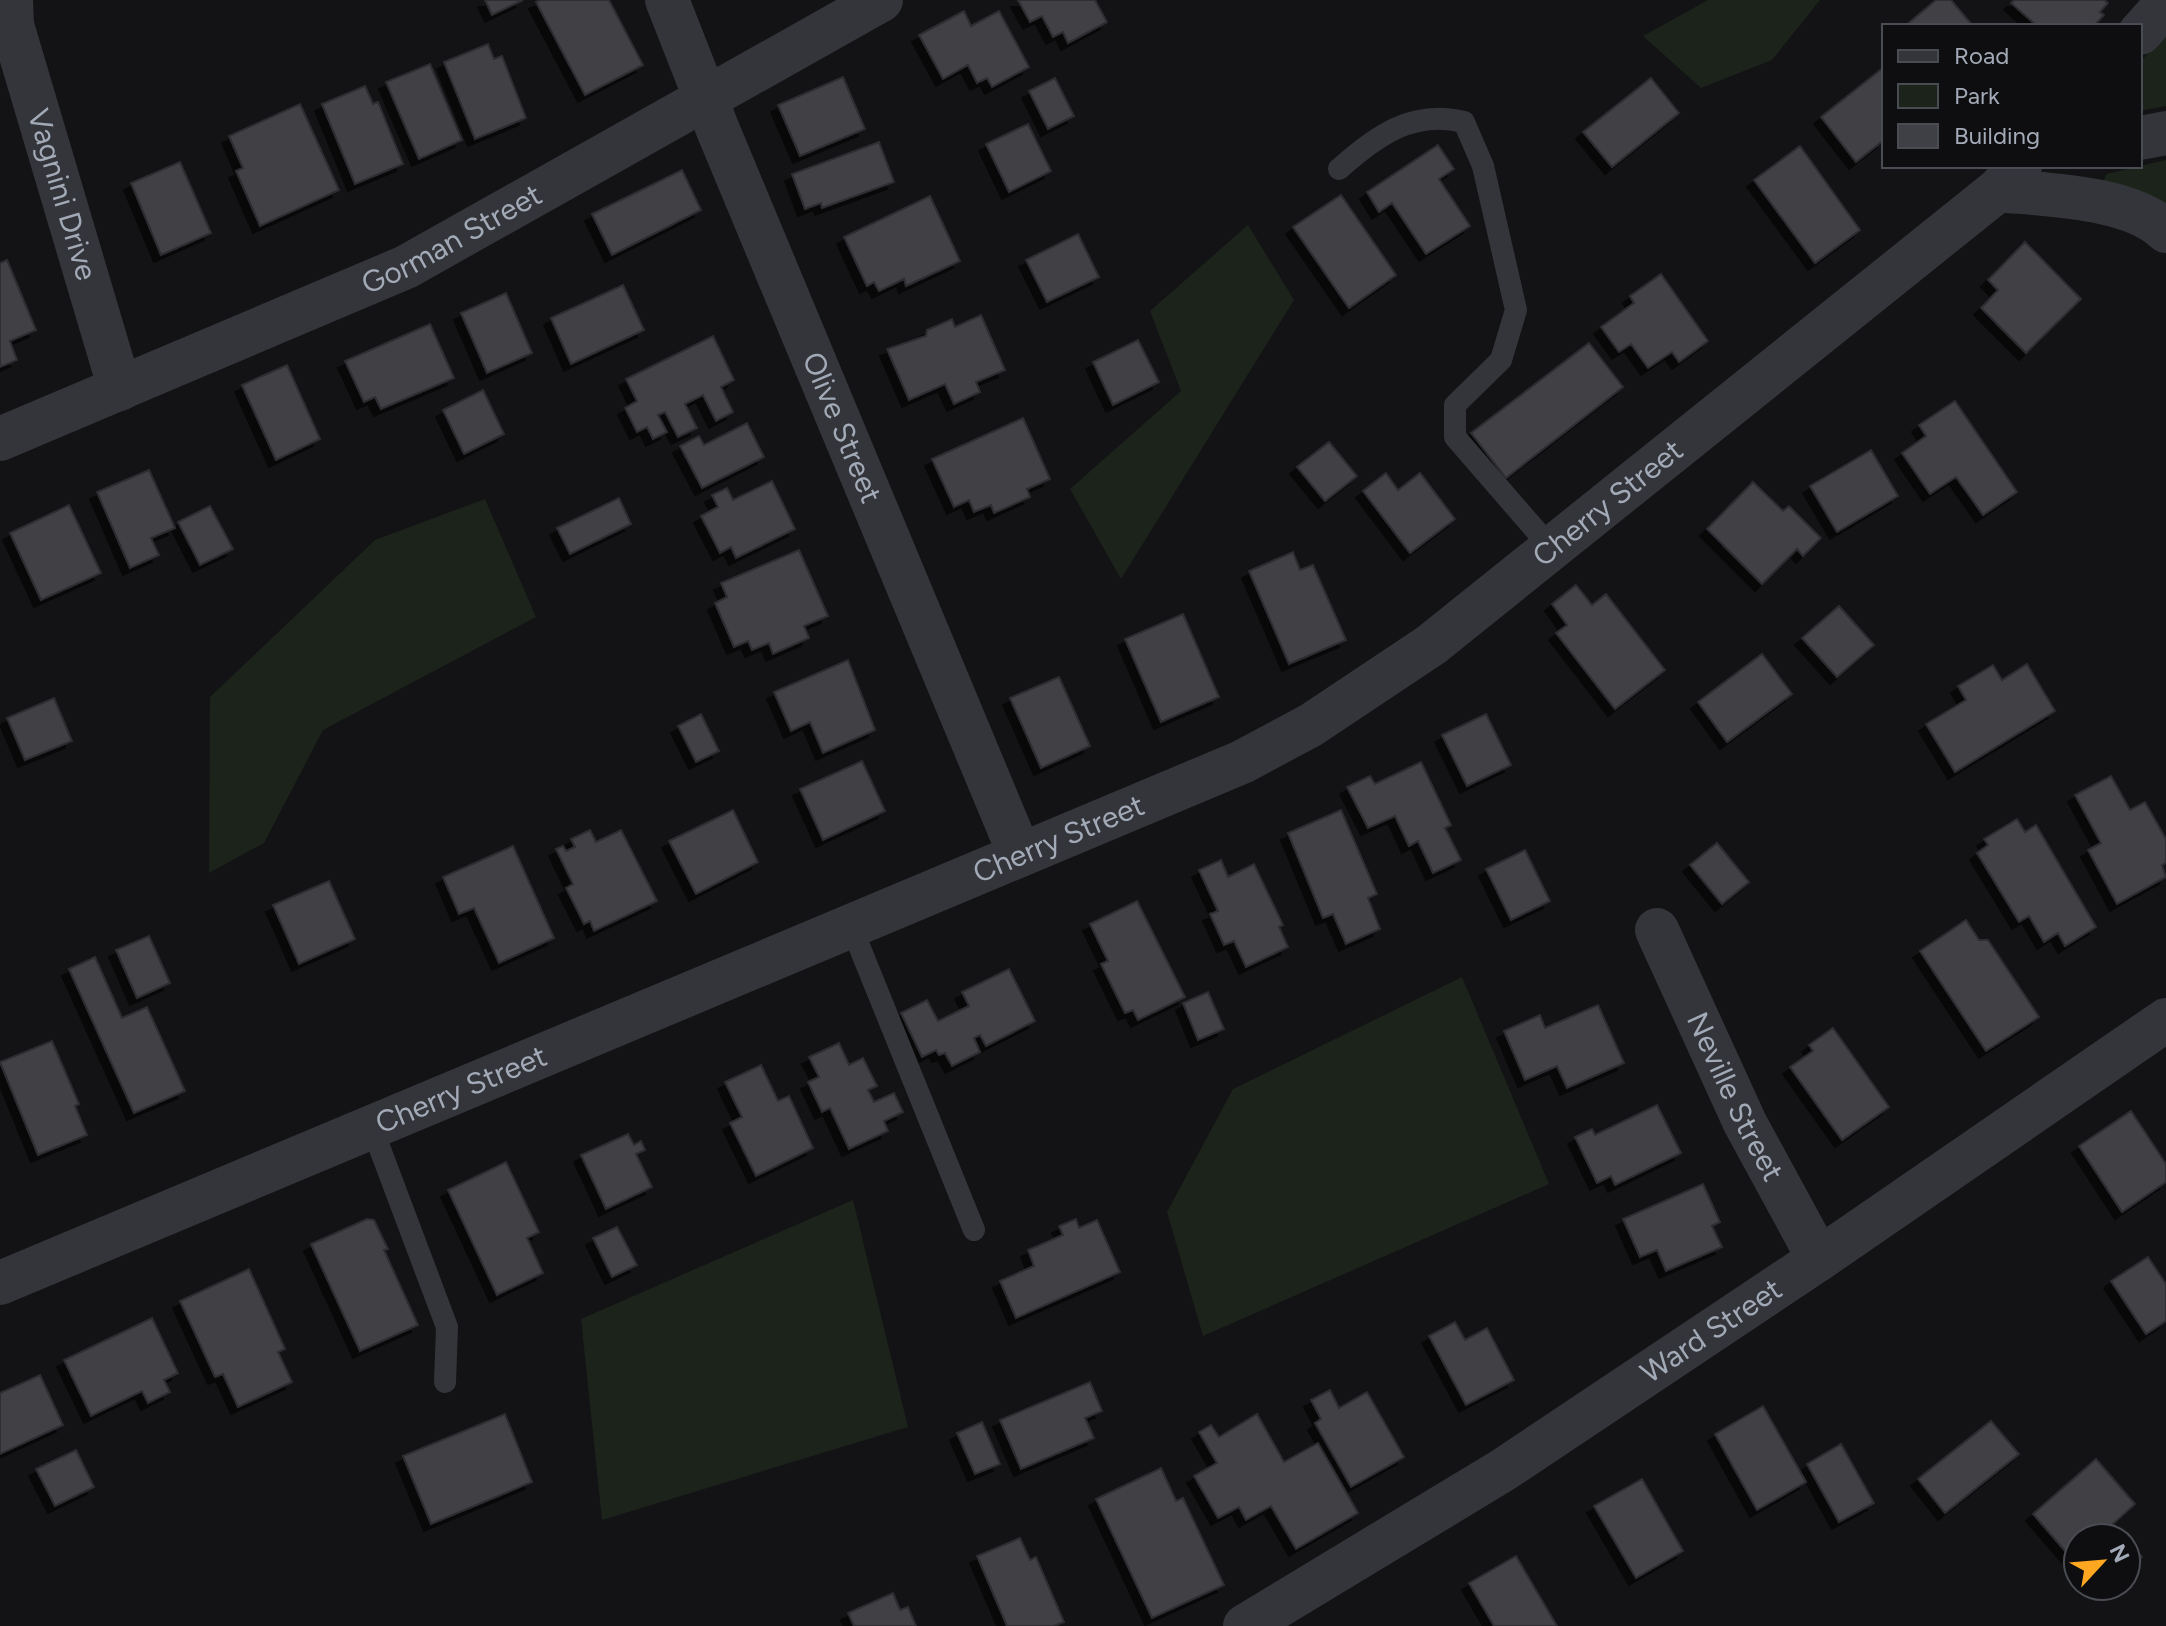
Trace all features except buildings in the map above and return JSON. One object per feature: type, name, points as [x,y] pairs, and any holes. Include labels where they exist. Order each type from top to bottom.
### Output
[{"type":"street","name":"Vagnini Drive","points":[[11,0],[12,25],[120,389]]},
{"type":"street","name":"Olive Street","points":[[667,0],[705,99],[1020,855]]},
{"type":"street","name":"Gorman Street","points":[[0,439],[406,267],[881,0]]},
{"type":"street","points":[[2142,31],[2166,4]]},
{"type":"street","points":[[2142,138],[2166,133]]},
{"type":"street","name":"Cherry Street","points":[[0,1283],[1242,762],[1311,725],[1431,645],[2009,178],[2042,168]]},
{"type":"street","points":[[2009,178],[2117,207],[2166,231]]},
{"type":"street","name":"Neville Street","points":[[1657,930],[1745,1123],[1819,1259]]},
{"type":"street","name":"Ward Street","points":[[1245,1626],[1503,1470],[1819,1259],[2166,1020]]},
{"type":"lane","points":[[1339,169],[1371,140],[1404,123],[1441,116],[1464,122],[1483,166],[1516,310],[1501,360],[1455,405],[1455,437],[1552,549]]},
{"type":"lane","points":[[851,926],[974,1230]]},
{"type":"lane","points":[[371,1125],[447,1327],[445,1382]]},
{"type":"green space","points":[[1708,0],[1820,0],[1772,60],[1701,88],[1643,36]]},
{"type":"green space","points":[[2166,33],[2166,106],[2142,111],[2142,60]]},
{"type":"green space","points":[[2166,160],[2166,207],[2104,181],[2106,174]]},
{"type":"green space","points":[[1248,225],[1294,300],[1121,579],[1070,489],[1181,391],[1150,311]]},
{"type":"green space","points":[[485,499],[536,617],[323,730],[264,843],[209,873],[210,697],[375,540]]},
{"type":"green space","points":[[1462,977],[1549,1184],[1203,1336],[1167,1212],[1233,1089]]},
{"type":"green space","points":[[853,1200],[908,1427],[602,1520],[581,1319]]}]
